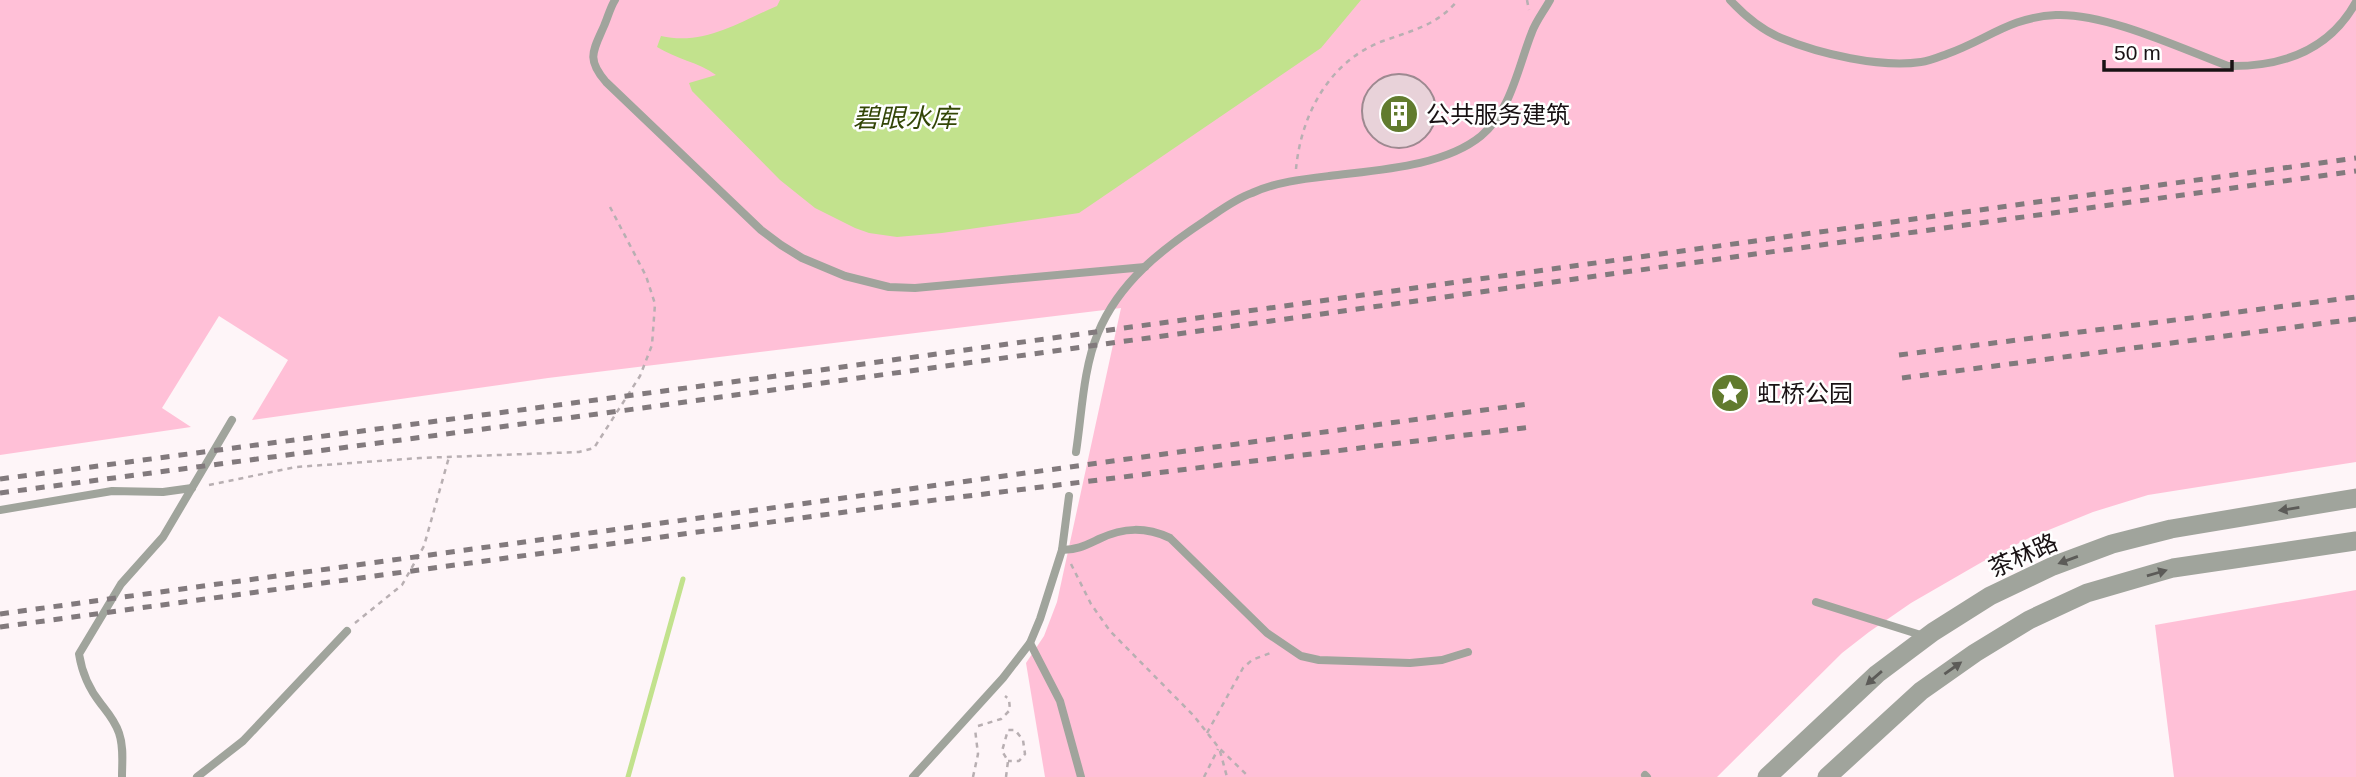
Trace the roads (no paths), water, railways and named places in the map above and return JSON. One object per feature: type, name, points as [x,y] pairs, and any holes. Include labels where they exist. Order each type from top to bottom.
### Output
[{"type":"street","name":"茶林路","points":[[1768,777],[1877,674],[1927,636],[1990,596],[2053,566],[2112,544],[2171,529],[2356,498]]},
{"type":"street","points":[[1827,777],[1921,691],[2029,620],[2087,593],[2173,568],[2356,541]]},
{"type":"lane","points":[[615,0],[593,49],[597,70],[606,82],[761,230],[802,258],[866,282],[889,287],[915,288],[1145,267]]},
{"type":"lane","points":[[1076,452],[1090,359],[1097,336],[1117,297],[1145,267],[1170,245],[1234,201],[1252,192],[1295,180],[1407,165],[1453,152],[1481,135],[1495,121],[1508,97],[1533,30],[1550,0]]},
{"type":"lane","points":[[1730,0],[1758,24],[1780,37],[1817,50],[1863,60],[1896,64],[1923,62],[1951,53],[2006,25],[2028,18],[2056,15],[2085,16],[2228,66],[2253,66],[2308,52],[2334,31],[2356,2]]},
{"type":"lane","points":[[121,777],[122,747],[119,732],[111,716],[89,687],[82,672],[79,654],[121,584],[163,537],[232,420]]},
{"type":"lane","points":[[0,510],[112,491],[163,492],[192,488]]},
{"type":"lane","points":[[913,777],[994,688],[1030,643],[1062,550],[1069,496]]},
{"type":"lane","points":[[1062,550],[1078,549],[1121,531],[1138,528],[1155,531],[1170,538],[1267,633],[1301,656],[1319,660],[1410,663],[1442,660],[1468,652]]},
{"type":"lane","points":[[1816,601],[1927,636]]},
{"type":"lane","points":[[198,777],[243,741],[347,631]]},
{"type":"lane","points":[[1030,643],[1060,701],[1081,777]]},
{"type":"water","name":"碧眼水库","points":[[780,0],[1361,0],[1321,48],[1079,213],[897,237],[869,233],[815,208],[780,180],[692,91],[689,83],[716,75],[657,47],[661,36],[692,38],[721,31],[777,6]]},
{"type":"waterway","points":[[628,777],[683,579]]},
{"type":"railway","points":[[0,479],[784,375],[2356,158]]},
{"type":"railway","points":[[0,493],[620,411],[2356,171]]},
{"type":"railway","points":[[1899,355],[2356,297]]},
{"type":"railway","points":[[1902,378],[2356,319]]},
{"type":"railway","points":[[0,614],[1528,404]]},
{"type":"railway","points":[[0,627],[911,503],[1531,427]]},
{"type":"place","name":"公共服务建筑","points":[[1399,114]]},
{"type":"place","name":"虹桥公园","points":[[1730,393]]}]
